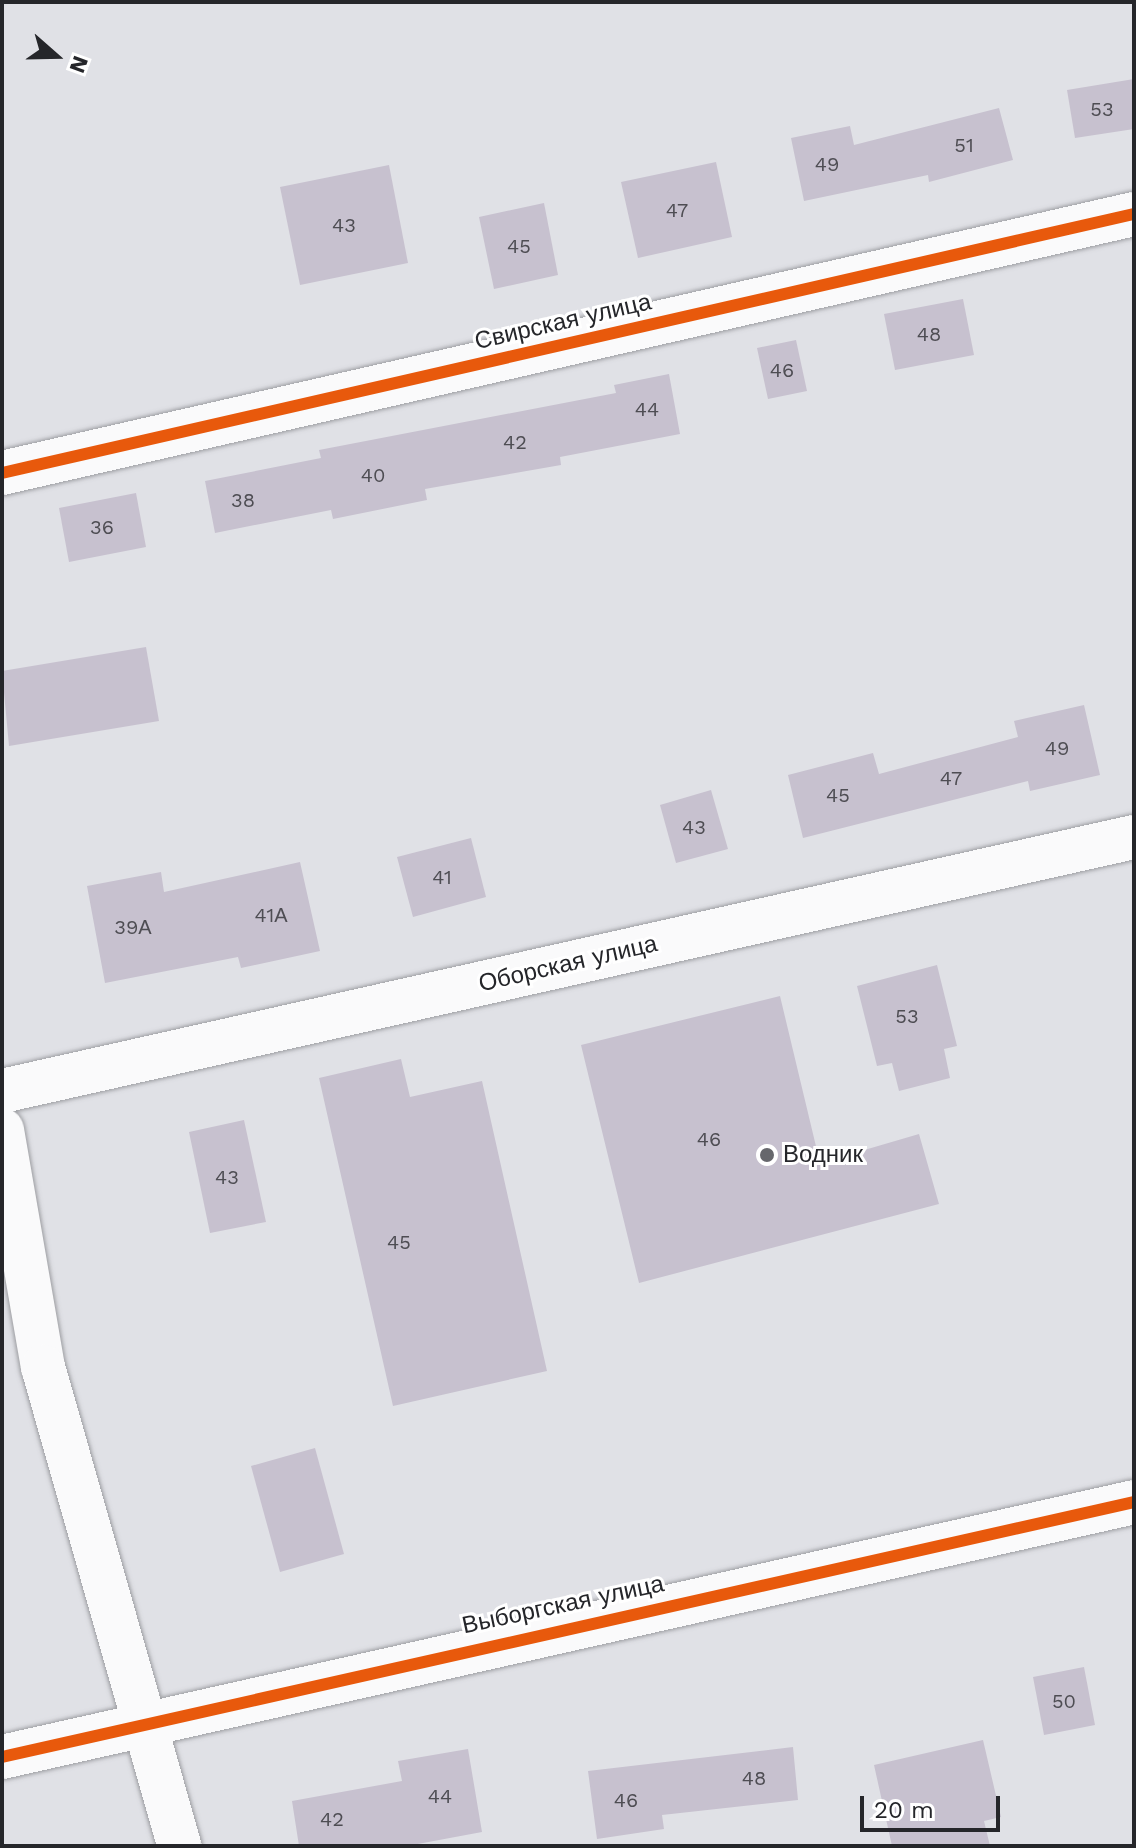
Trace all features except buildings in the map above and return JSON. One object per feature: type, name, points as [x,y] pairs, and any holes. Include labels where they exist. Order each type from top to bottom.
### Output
[{"type":"street","name":"Свирская улица","points":[[2,473],[1134,214]]},
{"type":"street","name":"Оборская улица","points":[[2,1091],[1134,837]]},
{"type":"street","points":[[2,1130],[43,1367],[147,1720],[179,1846]]},
{"type":"street","name":"Выборгская улица","points":[[2,1757],[147,1720],[1134,1502]]},
{"type":"cycle path","points":[[2,473],[1134,214]]},
{"type":"cycle path","points":[[2,1757],[1134,1502]]},
{"type":"place","name":"Водник","points":[[767,1155]]}]
